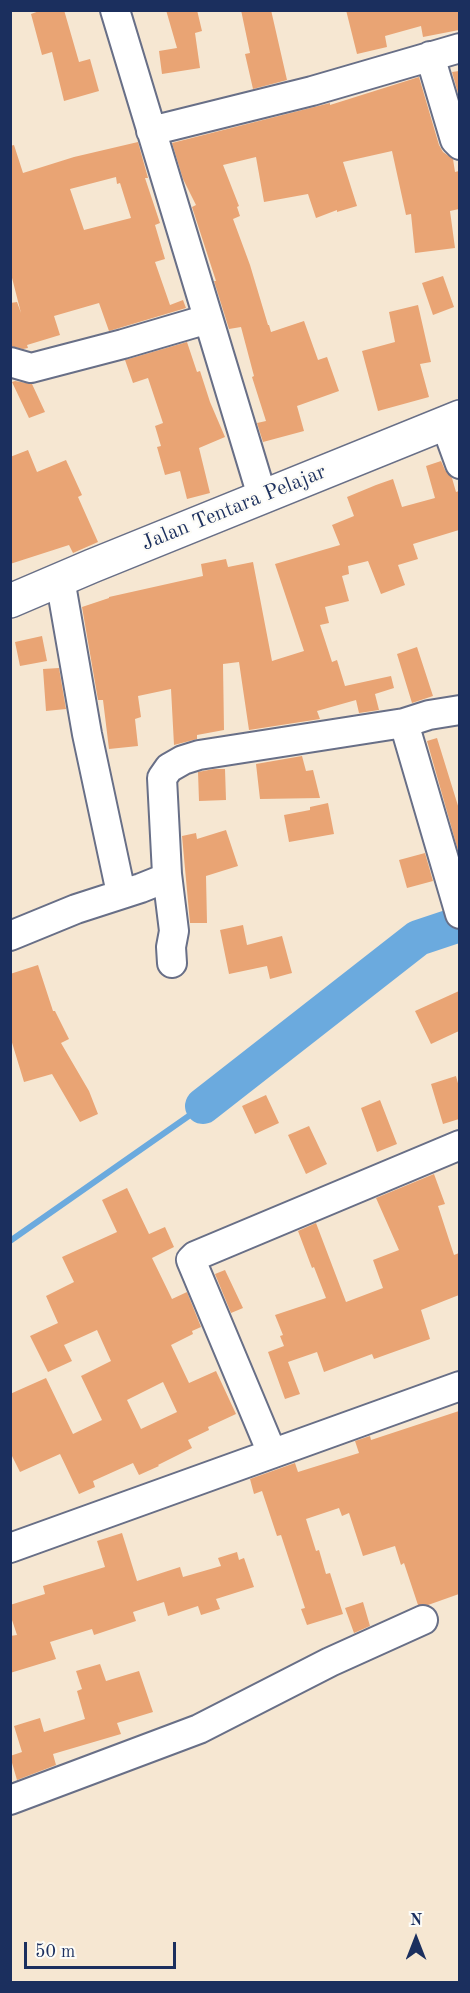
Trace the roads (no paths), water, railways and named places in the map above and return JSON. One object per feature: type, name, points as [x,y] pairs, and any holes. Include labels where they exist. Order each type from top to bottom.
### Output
[{"type":"highway","name":"Jalan Tentara Pelajar","points":[[10,601],[452,420]]},
{"type":"street","points":[[115,10],[262,496]]},
{"type":"street","points":[[151,131],[312,91],[459,48]]},
{"type":"street","points":[[430,56],[455,140],[459,145]]},
{"type":"street","points":[[10,362],[31,368],[208,319]]},
{"type":"street","points":[[452,420],[459,464]]},
{"type":"street","points":[[60,579],[87,734],[121,893]]},
{"type":"street","points":[[172,963],[171,947],[174,931],[167,874],[162,778],[169,768],[199,755],[404,723],[429,715],[459,710]]},
{"type":"street","points":[[404,723],[459,914]]},
{"type":"street","points":[[10,936],[121,893],[141,888],[160,880],[167,874]]},
{"type":"street","points":[[272,1453],[191,1260],[195,1256],[459,1145]]},
{"type":"street","points":[[10,1548],[459,1386]]},
{"type":"street","points":[[10,1800],[199,1729],[330,1662],[423,1620]]},
{"type":"waterway","points":[[203,1106],[418,938],[460,924]]},
{"type":"waterway","points":[[10,1241],[203,1106]]}]
